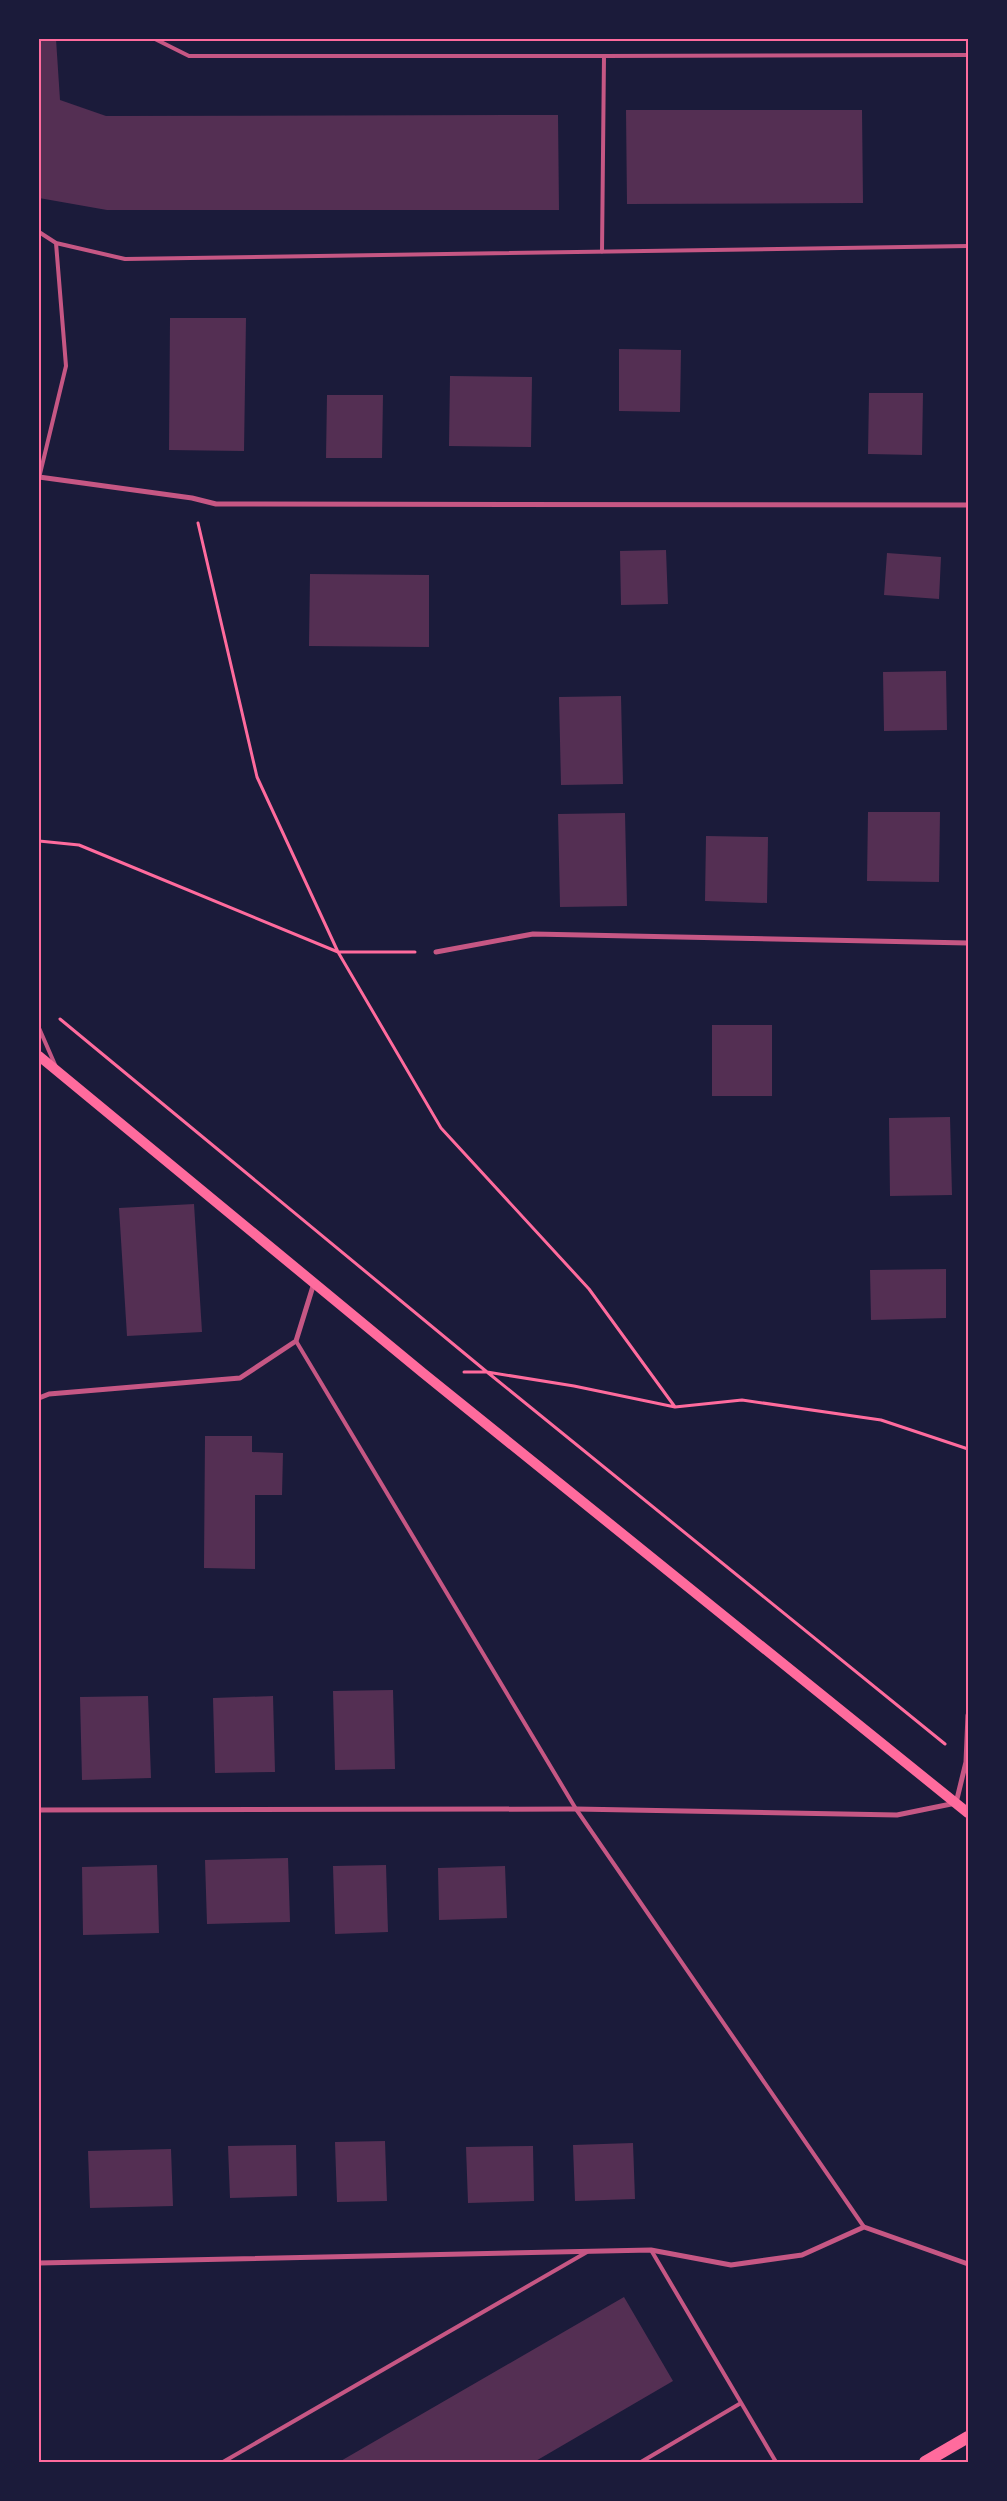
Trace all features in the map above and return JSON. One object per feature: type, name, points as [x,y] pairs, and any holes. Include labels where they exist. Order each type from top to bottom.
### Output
[{"type":"main road","points":[[39,1056],[423,1373],[968,1813]]},
{"type":"main road","points":[[925,2462],[968,2437]]},
{"type":"street","points":[[39,478],[192,498],[216,504],[968,505]]},
{"type":"street","points":[[436,952],[533,934],[968,943]]},
{"type":"street","points":[[39,1398],[49,1394],[240,1378],[296,1341],[314,1283]]},
{"type":"street","points":[[39,1810],[576,1810],[897,1815],[956,1803],[966,1762],[968,1715]]},
{"type":"street","points":[[39,2263],[651,2250],[731,2265],[802,2255],[864,2227],[968,2264]]},
{"type":"lane","points":[[155,39],[189,56],[968,54]]},
{"type":"lane","points":[[602,252],[604,56]]},
{"type":"lane","points":[[39,232],[56,243],[125,259],[968,246]]},
{"type":"lane","points":[[39,478],[66,366],[56,243]]},
{"type":"lane","points":[[39,1028],[59,1073]]},
{"type":"lane","points":[[296,1341],[576,1810],[864,2227]]},
{"type":"lane","points":[[651,2250],[776,2462]]},
{"type":"lane","points":[[223,2462],[587,2251]]},
{"type":"lane","points":[[641,2462],[742,2403]]},
{"type":"path","points":[[192,498],[257,776],[338,952],[440,1128],[589,1289],[675,1407]]},
{"type":"path","points":[[39,840],[79,845],[338,952],[436,952]]},
{"type":"path","points":[[54,1014],[487,1372],[966,1762]]},
{"type":"path","points":[[423,1373],[487,1372],[574,1386],[675,1407],[742,1400],[881,1420],[968,1449]]},
{"type":"building","points":[[39,39],[56,39],[60,100],[106,116],[558,115],[559,210],[107,210],[39,198]]},
{"type":"building","points":[[626,110],[862,110],[863,203],[627,204]]},
{"type":"building","points":[[170,318],[246,318],[244,451],[169,450]]},
{"type":"building","points":[[619,349],[681,350],[680,412],[619,411]]},
{"type":"building","points":[[450,376],[532,377],[531,447],[449,446]]},
{"type":"building","points":[[869,393],[923,393],[922,455],[868,454]]},
{"type":"building","points":[[327,395],[383,395],[382,458],[326,458]]},
{"type":"building","points":[[666,550],[668,604],[621,605],[620,551]]},
{"type":"building","points":[[887,553],[941,557],[939,599],[884,595]]},
{"type":"building","points":[[310,574],[429,575],[429,647],[309,646]]},
{"type":"building","points":[[946,671],[947,730],[884,731],[883,672]]},
{"type":"building","points":[[621,696],[623,784],[561,785],[559,697]]},
{"type":"building","points":[[868,812],[940,812],[939,882],[867,881]]},
{"type":"building","points":[[625,813],[627,906],[560,907],[558,814]]},
{"type":"building","points":[[706,836],[768,837],[767,903],[705,901]]},
{"type":"building","points":[[712,1025],[772,1025],[772,1096],[712,1096]]},
{"type":"building","points":[[950,1117],[952,1195],[890,1196],[889,1118]]},
{"type":"building","points":[[194,1204],[202,1332],[127,1336],[119,1208]]},
{"type":"building","points":[[946,1269],[946,1318],[871,1320],[870,1270]]},
{"type":"building","points":[[205,1436],[252,1436],[252,1452],[283,1453],[282,1495],[255,1495],[255,1569],[204,1568]]},
{"type":"building","points":[[393,1690],[395,1769],[335,1770],[333,1691]]},
{"type":"building","points":[[148,1696],[151,1778],[82,1780],[80,1697]]},
{"type":"building","points":[[273,1696],[275,1772],[215,1773],[213,1698]]},
{"type":"building","points":[[288,1858],[290,1922],[207,1924],[205,1860]]},
{"type":"building","points":[[157,1865],[159,1933],[83,1935],[82,1867]]},
{"type":"building","points":[[386,1865],[388,1932],[335,1934],[333,1866]]},
{"type":"building","points":[[505,1866],[507,1918],[439,1920],[438,1868]]},
{"type":"building","points":[[385,2141],[387,2201],[337,2202],[335,2142]]},
{"type":"building","points":[[633,2143],[635,2199],[575,2201],[573,2145]]},
{"type":"building","points":[[296,2145],[297,2196],[230,2198],[228,2146]]},
{"type":"building","points":[[533,2146],[534,2201],[468,2203],[466,2147]]},
{"type":"building","points":[[171,2149],[173,2206],[90,2208],[88,2151]]},
{"type":"building","points":[[624,2297],[673,2381],[534,2462],[339,2462]]}]
